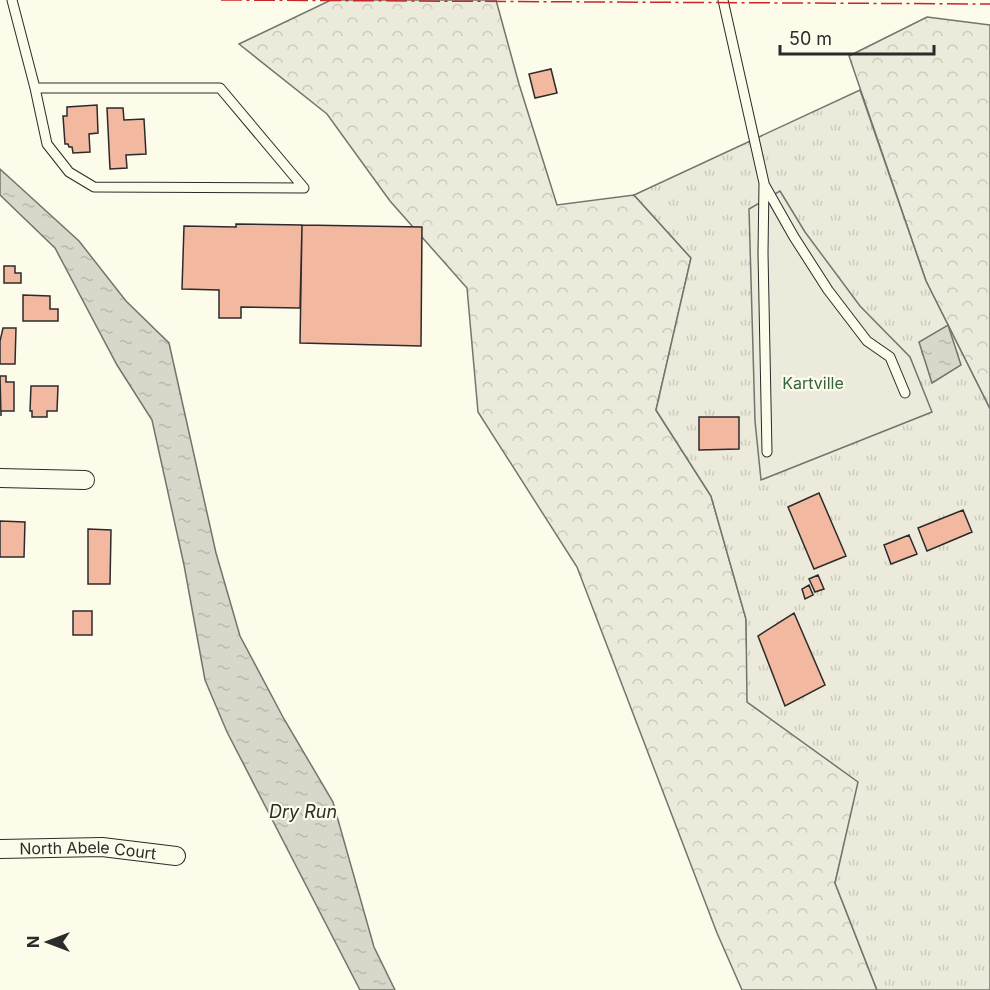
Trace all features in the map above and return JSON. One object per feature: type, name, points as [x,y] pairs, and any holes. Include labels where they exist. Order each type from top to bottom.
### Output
[{"type":"street","points":[[0,478],[86,480]]},
{"type":"street","name":"North Abele Court","points":[[0,849],[102,847],[176,856]]},
{"type":"lane","points":[[12,0],[47,144],[69,172],[94,187],[304,188],[220,88],[35,88]]},
{"type":"lane","points":[[723,0],[764,183],[767,452]]},
{"type":"lane","points":[[764,183],[794,237],[828,290],[867,341],[890,357],[904,393]]},
{"type":"green space","points":[[331,0],[496,0],[519,84],[557,205],[634,195],[691,258],[656,410],[711,496],[746,619],[748,702],[859,782],[835,883],[877,990],[742,990],[717,933],[577,567],[478,412],[467,288],[390,201],[327,114],[239,44]]},
{"type":"green space","points":[[927,17],[990,25],[990,409],[926,281],[849,56]]},
{"type":"green space","name":"Kartville","points":[[860,90],[926,281],[990,409],[990,990],[877,990],[835,883],[858,782],[747,702],[746,619],[711,496],[656,410],[691,258],[634,195]]},
{"type":"shaded area","points":[[780,191],[805,232],[860,306],[910,357],[932,412],[761,480],[755,421],[749,209]]},
{"type":"water","name":"Dry Run","points":[[0,169],[79,241],[126,301],[169,343],[216,553],[240,636],[284,719],[333,802],[374,947],[395,990],[360,990],[227,732],[205,680],[184,565],[152,420],[117,365],[55,248],[0,195]]},
{"type":"water","points":[[948,325],[961,365],[932,383],[919,342]]},
{"type":"building","points":[[551,69],[557,93],[535,98],[529,74]]},
{"type":"building","points":[[97,105],[98,133],[89,134],[90,152],[73,153],[72,147],[65,144],[63,116],[67,116],[67,107]]},
{"type":"building","points":[[107,108],[123,108],[124,120],[144,119],[146,154],[126,155],[127,168],[110,169]]},
{"type":"building","points":[[236,224],[302,225],[300,308],[241,307],[241,318],[219,318],[219,290],[182,289],[184,226],[236,227]]},
{"type":"building","points":[[302,225],[422,227],[421,346],[300,343]]},
{"type":"building","points":[[4,266],[15,266],[15,273],[21,273],[21,283],[4,283]]},
{"type":"building","points":[[23,295],[50,296],[50,309],[58,309],[58,321],[23,321]]},
{"type":"building","points":[[3,328],[16,328],[15,364],[0,364],[0,341]]},
{"type":"building","points":[[0,376],[6,376],[6,382],[14,382],[14,411],[1,411],[1,416]]},
{"type":"building","points":[[31,386],[58,386],[57,411],[47,411],[47,417],[32,417],[32,411],[30,411]]},
{"type":"building","points":[[699,417],[739,417],[739,449],[699,450]]},
{"type":"building","points":[[819,493],[846,556],[814,569],[788,507]]},
{"type":"building","points":[[963,510],[972,532],[927,551],[918,528]]},
{"type":"building","points":[[0,521],[25,522],[24,557],[0,557]]},
{"type":"building","points":[[88,529],[111,530],[110,584],[88,584]]},
{"type":"building","points":[[909,535],[917,554],[891,564],[884,545]]},
{"type":"building","points":[[818,575],[824,589],[815,592],[809,579]]},
{"type":"building","points":[[809,585],[813,595],[805,599],[802,589]]},
{"type":"building","points":[[73,611],[92,611],[92,635],[73,635]]},
{"type":"building","points":[[794,613],[825,685],[785,706],[758,636]]},
{"type":"power","points":[[221,0],[990,4]]}]
